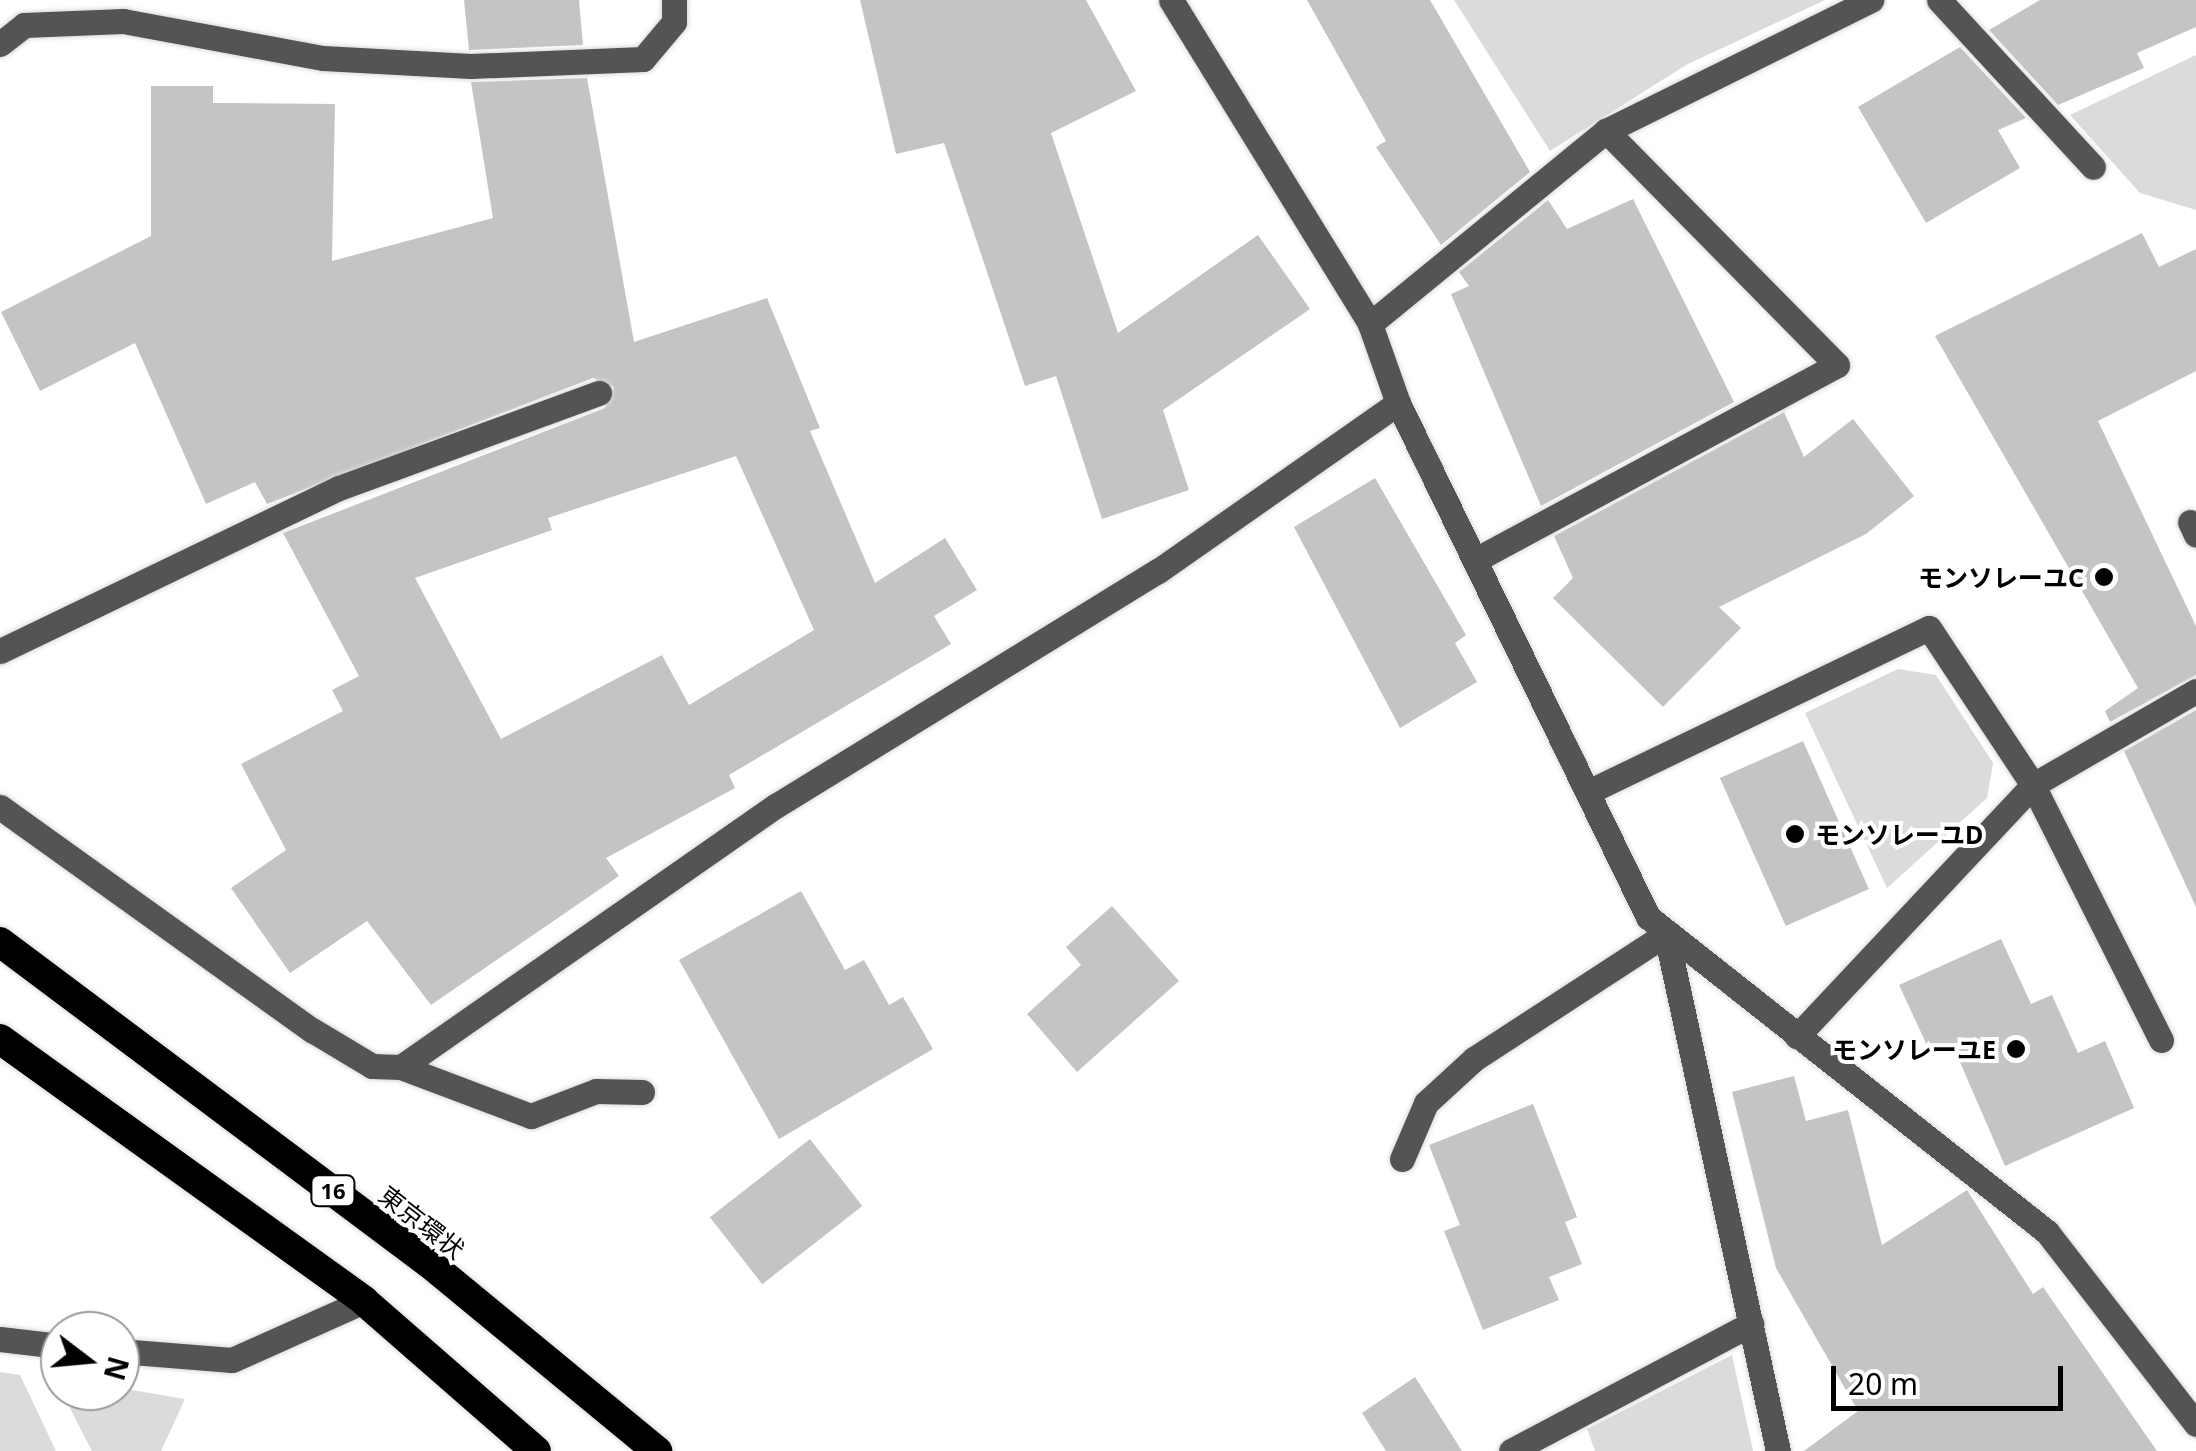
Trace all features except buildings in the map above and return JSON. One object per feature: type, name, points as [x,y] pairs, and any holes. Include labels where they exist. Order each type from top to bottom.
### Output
[{"type":"highway","name":"東京環状","points":[[0,942],[429,1263],[657,1451]]},
{"type":"highway","points":[[0,1039],[364,1301],[536,1451]]},
{"type":"street","points":[[0,44],[24,25],[123,21],[323,58],[471,66],[643,59],[674,22],[674,0]]},
{"type":"street","points":[[1172,0],[1370,324],[1398,403],[1648,917],[2047,1232],[2196,1424]]},
{"type":"street","points":[[1370,324],[1606,131],[1871,0]]},
{"type":"street","points":[[1939,0],[2092,167]]},
{"type":"street","points":[[1475,560],[1838,365],[1606,131]]},
{"type":"street","points":[[0,651],[339,488],[599,393]]},
{"type":"street","points":[[400,1067],[777,806],[1158,571],[1398,403]]},
{"type":"street","points":[[1588,792],[1930,628],[2033,785],[2161,1040]]},
{"type":"street","points":[[1796,1036],[2033,785],[2196,690]]},
{"type":"street","points":[[0,807],[312,1030],[372,1066],[400,1067],[532,1116],[596,1091],[642,1092]]},
{"type":"street","points":[[1402,1159],[1426,1103],[1474,1058],[1666,934]]},
{"type":"street","points":[[1666,934],[1778,1451]]},
{"type":"street","points":[[140,1353],[232,1360],[364,1301]]},
{"type":"street","points":[[1511,1451],[1752,1324]]},
{"type":"street","points":[[0,1339],[40,1344]]},
{"type":"shaded area","points":[[1454,0],[1825,0],[1686,65],[1550,151]]},
{"type":"shaded area","points":[[2196,55],[2196,210],[2140,193],[2070,115]]},
{"type":"shaded area","points":[[1898,669],[1936,675],[1993,763],[1987,798],[1887,888],[1805,713]]},
{"type":"shaded area","points":[[1732,1355],[1753,1451],[1595,1451],[1587,1429]]},
{"type":"shaded area","points":[[0,1372],[20,1375],[56,1451],[0,1451]]},
{"type":"shaded area","points":[[140,1391],[185,1399],[161,1451],[92,1451],[71,1411],[140,1411]]},
{"type":"place","name":"モンソレーユC","points":[[2104,577]]},
{"type":"place","name":"モンソレーユD","points":[[1795,834]]},
{"type":"place","name":"モンソレーユE","points":[[2016,1049]]}]
